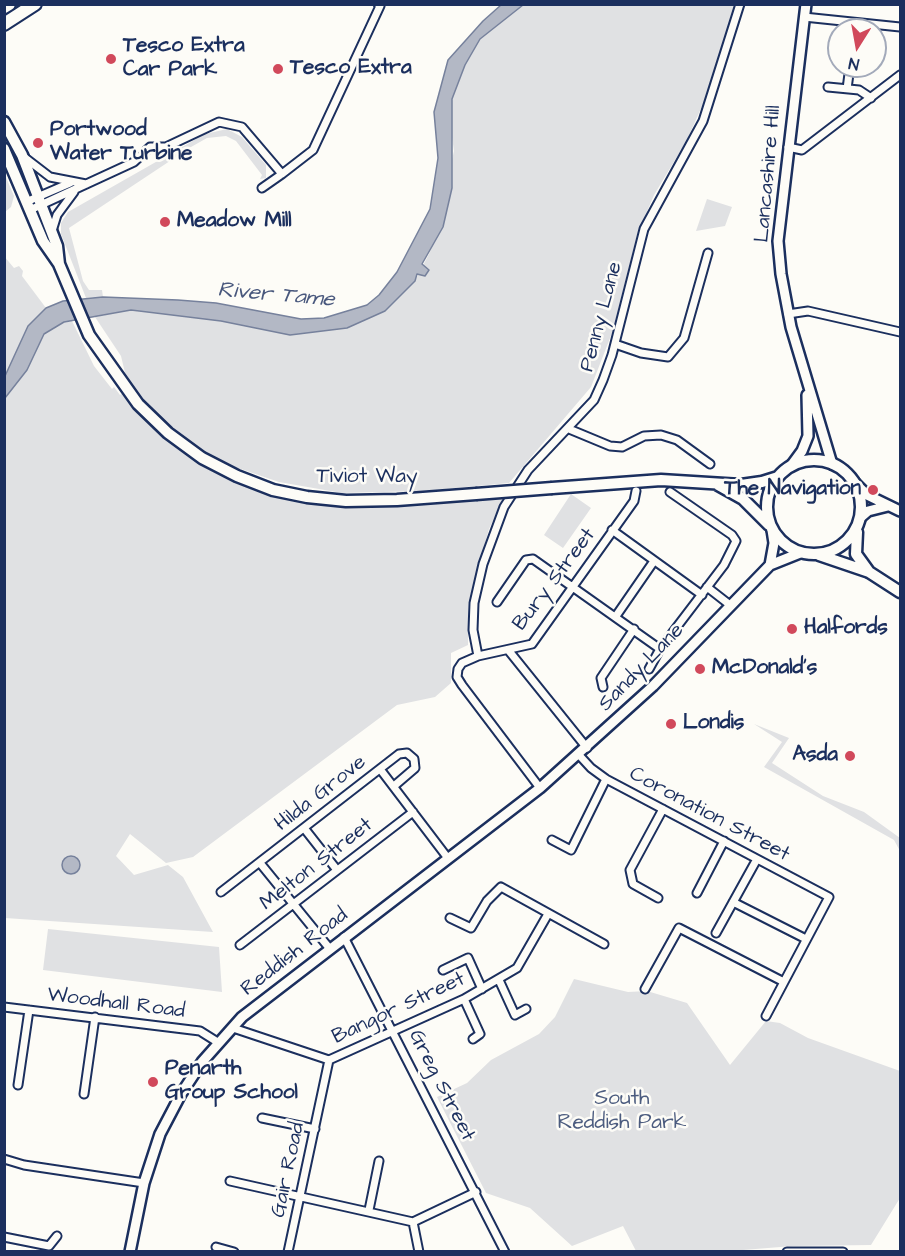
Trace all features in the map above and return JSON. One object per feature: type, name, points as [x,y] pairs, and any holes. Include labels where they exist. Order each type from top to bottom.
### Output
[{"type":"highway","points":[[4,7],[9,4]]},
{"type":"highway","points":[[4,24],[35,4]]},
{"type":"main road","name":"Lancashire Hill","points":[[806,4],[778,242],[788,314],[832,464]]},
{"type":"main road","name":"Tiviot Way","points":[[4,122],[22,155],[40,200],[52,231],[59,264],[89,335],[103,358],[138,404],[168,433],[202,458],[237,476],[273,490],[307,497],[346,501],[661,480],[762,483],[778,477]]},
{"type":"main road","name":"Tiviot Way","points":[[4,149],[48,250],[59,264]]},
{"type":"main road","name":"Lancashire Hill","points":[[791,466],[802,451],[808,436],[807,381]]},
{"type":"main road","points":[[770,565],[774,543],[767,501],[778,477],[791,466],[804,461],[832,464],[846,473],[867,495],[900,511]]},
{"type":"main road","points":[[854,482],[861,506],[856,554],[869,572]]},
{"type":"main road","name":"Tiviot Way","points":[[714,483],[743,499],[771,528]]},
{"type":"main road","points":[[815,555],[840,547],[868,511],[888,506]]},
{"type":"main road","points":[[771,528],[788,547],[800,553],[815,555],[869,572],[900,592]]},
{"type":"main road","name":"Sandy Lane","points":[[579,755],[653,686],[770,565],[800,553]]},
{"type":"main road","name":"Reddish Road","points":[[130,1251],[144,1183],[160,1134],[181,1094],[219,1043],[242,1017],[447,857],[540,788],[579,755]]},
{"type":"street","name":"Penny Lane","points":[[478,656],[472,630],[474,603],[483,564],[504,507],[528,470],[594,400],[615,344],[644,229],[703,121],[740,4]]},
{"type":"street","points":[[262,188],[313,150],[379,5]]},
{"type":"street","points":[[804,17],[827,21]]},
{"type":"street","points":[[788,147],[802,150],[900,75]]},
{"type":"street","points":[[848,89],[849,78]]},
{"type":"street","points":[[828,87],[862,91],[871,98]]},
{"type":"street","points":[[28,206],[74,186],[86,184],[134,162],[150,147],[166,147],[219,122],[242,127],[282,174]]},
{"type":"street","points":[[22,155],[43,174],[74,186]]},
{"type":"street","points":[[52,231],[57,215],[74,186]]},
{"type":"street","points":[[615,344],[641,353],[668,357],[684,338],[708,253]]},
{"type":"street","points":[[788,314],[808,311],[900,332]]},
{"type":"street","points":[[569,429],[610,446],[622,447],[644,436],[661,435],[677,440],[710,464]]},
{"type":"street","name":"Bury Street","points":[[478,656],[509,651],[531,644],[634,501],[636,491]]},
{"type":"street","name":"Sandy Lane","points":[[649,669],[660,649],[735,548],[736,541],[732,535],[670,492]]},
{"type":"street","points":[[612,530],[702,595]]},
{"type":"street","points":[[497,602],[526,560],[533,559],[660,649]]},
{"type":"street","points":[[616,616],[654,561]]},
{"type":"street","points":[[707,587],[730,605]]},
{"type":"street","points":[[603,687],[601,678],[634,629]]},
{"type":"street","points":[[509,651],[587,748]]},
{"type":"street","points":[[478,656],[462,663],[457,677],[540,788]]},
{"type":"street","name":"Hilda Grove","points":[[221,892],[399,754],[407,753],[414,759],[415,768],[394,786]]},
{"type":"street","name":"Coronation Street","points":[[579,755],[606,779],[830,897],[806,939]]},
{"type":"street","points":[[380,769],[447,857]]},
{"type":"street","points":[[552,840],[572,850],[606,779]]},
{"type":"street","points":[[658,898],[633,884],[630,870],[663,809]]},
{"type":"street","name":"Melton Street","points":[[240,945],[413,812]]},
{"type":"street","points":[[304,828],[337,870]]},
{"type":"street","points":[[697,893],[724,841]]},
{"type":"street","points":[[716,933],[757,859]]},
{"type":"street","points":[[260,863],[330,948]]},
{"type":"street","points":[[450,918],[471,928],[487,901],[501,887],[604,944]]},
{"type":"street","points":[[733,902],[806,939],[766,1016]]},
{"type":"street","name":"Bangor Street","points":[[233,1028],[329,1060],[464,999],[517,968],[548,914]]},
{"type":"street","points":[[645,989],[679,928],[784,982]]},
{"type":"street","name":"Greg Street","points":[[344,937],[505,1251]]},
{"type":"street","points":[[443,970],[468,958],[482,989]]},
{"type":"street","points":[[499,980],[515,1015],[526,1009]]},
{"type":"street","points":[[464,999],[480,1034],[473,1039]]},
{"type":"street","name":"Woodhall Road","points":[[4,1007],[201,1031],[219,1043]]},
{"type":"street","points":[[18,1085],[29,1010]]},
{"type":"street","points":[[84,1094],[95,1017]]},
{"type":"street","name":"Gair Road","points":[[288,1251],[329,1060]]},
{"type":"street","points":[[262,1118],[315,1129]]},
{"type":"street","points":[[4,1159],[24,1165],[144,1183]]},
{"type":"street","points":[[369,1210],[379,1161]]},
{"type":"street","points":[[230,1181],[369,1210],[413,1222],[476,1192]]},
{"type":"street","points":[[413,1222],[419,1251]]},
{"type":"street","points":[[4,1237],[32,1240],[49,1249],[57,1236]]},
{"type":"street","points":[[216,1247],[234,1251]]},
{"type":"street","points":[[788,1251],[843,1251]]},
{"type":"green space","points":[[523,5],[735,5],[706,97],[687,140],[654,195],[637,235],[612,333],[591,387],[509,483],[423,491],[342,493],[279,482],[235,467],[202,452],[149,407],[127,381],[121,356],[95,317],[131,310],[221,321],[290,335],[347,328],[385,311],[415,281],[430,252],[454,151],[450,123],[452,99],[465,65],[480,39]]},
{"type":"green space","points":[[227,129],[242,137],[266,165],[266,178],[260,179],[262,175],[236,141],[226,136],[207,138],[69,228],[83,281],[89,290],[102,290],[103,297],[86,298],[61,234],[61,223],[68,212],[205,134]]},
{"type":"green space","points":[[5,175],[14,196],[11,207],[5,212]]},
{"type":"green space","points":[[707,199],[732,207],[725,226],[696,231]]},
{"type":"green space","points":[[4,256],[14,268],[19,266],[23,271],[22,276],[46,308],[28,326],[5,376]]},
{"type":"green space","points":[[72,321],[94,366],[112,389],[114,387],[120,395],[123,393],[152,426],[190,457],[234,481],[282,498],[335,506],[414,505],[504,497],[489,529],[468,603],[468,645],[451,653],[451,683],[435,697],[397,705],[193,857],[166,863],[130,834],[116,856],[134,875],[168,865],[183,877],[213,932],[5,918],[4,398],[27,370],[44,334],[64,322]]},
{"type":"green space","points":[[571,494],[591,508],[563,548],[544,535]]},
{"type":"green space","points":[[754,724],[789,738],[772,763],[823,796],[864,812],[900,838],[900,851],[894,840],[764,767],[782,742]]},
{"type":"green space","points":[[48,929],[219,947],[222,992],[43,970]]},
{"type":"green space","name":"South Reddish Park","points":[[574,979],[628,992],[647,991],[687,1003],[730,1065],[766,1021],[780,1023],[808,1038],[900,1071],[900,1198],[871,1245],[793,1246],[718,1252],[636,1251],[623,1226],[572,1246],[530,1208],[486,1193],[437,1097],[467,1083],[491,1060],[539,1034],[555,1017]]},
{"type":"shaded area","points":[[501,5],[523,5],[480,39],[465,65],[452,99],[452,188],[443,227],[422,264],[429,270],[425,276],[417,274],[415,281],[385,311],[347,328],[290,335],[221,321],[131,310],[64,322],[44,334],[27,370],[5,398],[5,376],[28,326],[46,308],[63,301],[103,297],[178,300],[216,303],[301,319],[324,318],[367,305],[379,295],[397,272],[430,209],[438,158],[434,112],[448,60],[483,21]]},
{"type":"shaded area","points":[[71,856],[79,861],[80,865],[75,873],[71,874],[63,869],[62,865],[67,857]]},
{"type":"place","name":"Tesco Extra Car Park","points":[[111,59]]},
{"type":"place","name":"Tesco Extra","points":[[278,69]]},
{"type":"place","name":"Portwood Water Turbine","points":[[38,143]]},
{"type":"place","name":"Meadow Mill","points":[[165,222]]},
{"type":"place","name":"The Navigation","points":[[873,490]]},
{"type":"place","name":"Halfords","points":[[792,629]]},
{"type":"place","name":"McDonald's","points":[[700,669]]},
{"type":"place","name":"Londis","points":[[671,724]]},
{"type":"place","name":"Asda","points":[[850,756]]},
{"type":"place","name":"Penarth Group School","points":[[153,1082]]},
{"type":"water label","name":"River Tame","points":[[276,296]]}]
